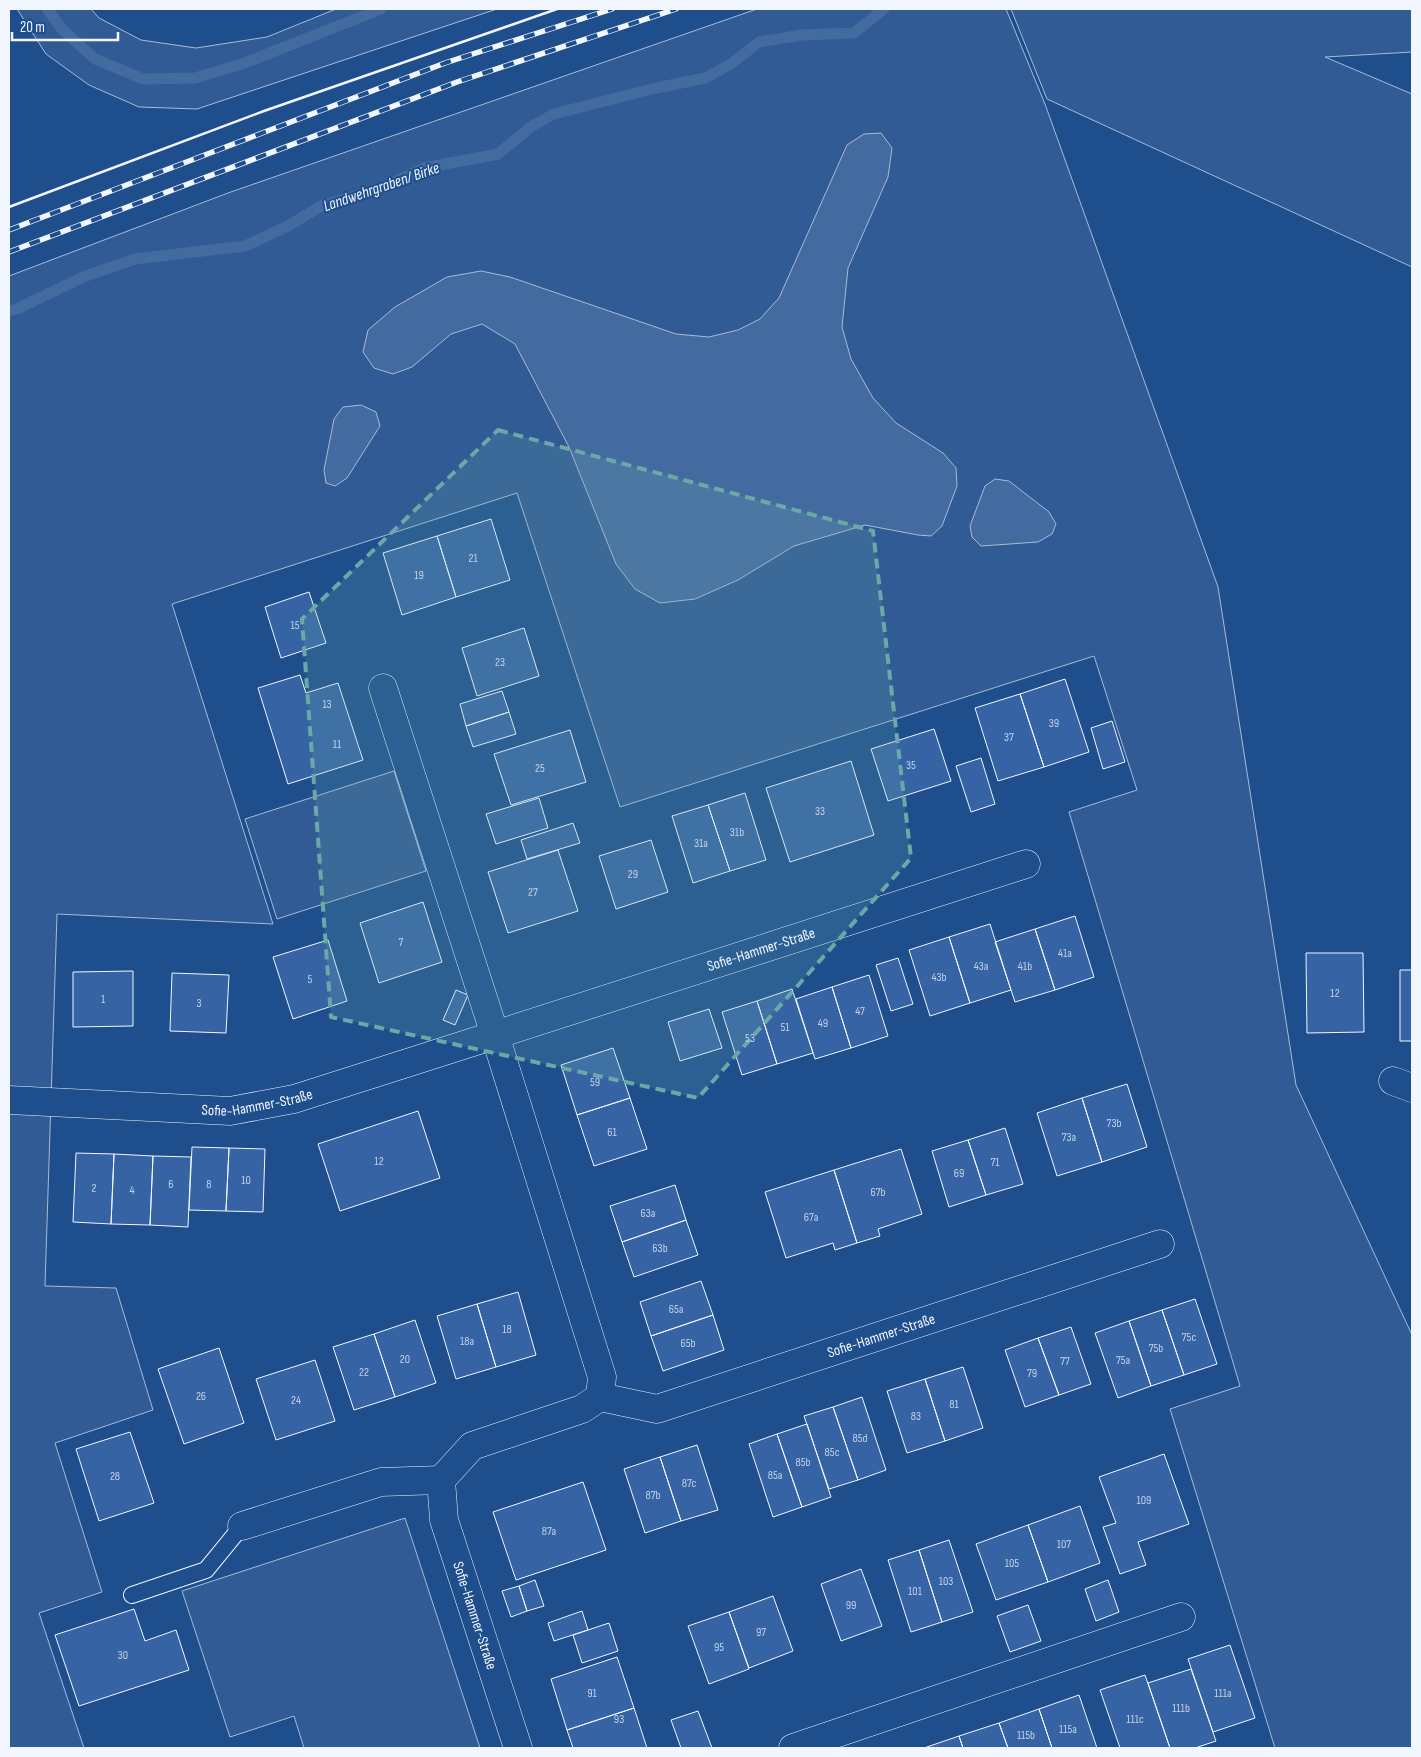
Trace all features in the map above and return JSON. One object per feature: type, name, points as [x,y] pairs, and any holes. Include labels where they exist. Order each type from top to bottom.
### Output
[{"type":"street","points":[[242,1526],[381,1482],[441,1480],[472,1446],[582,1409],[600,1397],[602,1377],[495,1035],[383,688]]},
{"type":"street","name":"Sofie-Hammer-Straße","points":[[9,1100],[230,1111],[294,1099],[1026,864]]},
{"type":"street","name":"Sofie-Hammer-Straße","points":[[600,1397],[657,1409],[1160,1244]]},
{"type":"street","name":"Sofie-Hammer-Straße","points":[[441,1480],[444,1520],[518,1748]]},
{"type":"street","points":[[793,1748],[1181,1617]]},
{"type":"lane","points":[[132,1595],[206,1570],[242,1526]]},
{"type":"highlighted area","points":[[498,430],[873,531],[911,858],[698,1098],[331,1017],[302,619]]},
{"type":"shaded area","points":[[17,9],[91,9],[99,18],[141,40],[196,48],[267,37],[336,9],[497,9],[197,109],[139,107],[89,85],[46,54]]},
{"type":"shaded area","points":[[757,9],[1006,9],[1045,104],[1218,587],[1296,1085],[1412,1335],[1412,1748],[1275,1748],[1170,1409],[1240,1386],[1069,812],[1137,790],[1094,656],[620,807],[517,493],[172,604],[273,924],[57,914],[45,1286],[116,1288],[153,1410],[55,1443],[102,1592],[39,1613],[84,1748],[9,1748],[9,276],[228,193]]},
{"type":"shaded area","points":[[1011,9],[1412,9],[1412,52],[1325,57],[1412,94],[1412,267],[1047,99]]},
{"type":"shaded area","points":[[881,133],[892,148],[888,177],[848,268],[842,327],[851,359],[873,398],[896,423],[943,453],[956,468],[957,486],[942,526],[931,536],[865,525],[794,546],[738,580],[695,599],[660,603],[635,589],[616,564],[569,447],[515,344],[482,324],[451,334],[412,367],[393,374],[374,368],[363,352],[368,330],[395,307],[447,277],[481,271],[510,277],[676,334],[709,337],[738,330],[760,319],[779,298],[847,145],[864,134]]},
{"type":"shaded area","points":[[361,405],[376,412],[380,426],[347,478],[335,486],[326,483],[324,470],[334,419],[343,407]]},
{"type":"shaded area","points":[[995,479],[1009,481],[1049,512],[1056,524],[1052,534],[1038,542],[981,546],[972,537],[970,526],[985,486]]},
{"type":"shaded area","points":[[394,771],[426,871],[277,919],[245,819]]},
{"type":"shaded area","points":[[405,1518],[480,1748],[304,1748],[294,1716],[230,1737],[182,1591]]},
{"type":"building","points":[[491,519],[510,580],[456,597],[437,536]]},
{"type":"building","points":[[437,536],[456,597],[402,615],[383,553]]},
{"type":"building","points":[[309,592],[326,643],[281,658],[265,607]]},
{"type":"building","points":[[524,628],[539,676],[477,696],[462,648]]},
{"type":"building","points":[[300,675],[306,693],[338,683],[363,760],[288,784],[258,688]]},
{"type":"building","points":[[1065,679],[1089,752],[1044,767],[1020,694]]},
{"type":"building","points":[[502,691],[509,712],[466,726],[460,704]]},
{"type":"building","points":[[1020,694],[1044,767],[998,781],[975,708]]},
{"type":"building","points":[[509,712],[516,734],[473,747],[466,726]]},
{"type":"building","points":[[1112,721],[1125,762],[1103,769],[1091,728]]},
{"type":"building","points":[[934,729],[951,781],[888,801],[871,749]]},
{"type":"building","points":[[570,730],[586,782],[511,805],[494,754]]},
{"type":"building","points":[[981,758],[995,804],[971,812],[956,766]]},
{"type":"building","points":[[851,761],[874,835],[790,862],[766,788]]},
{"type":"building","points":[[745,793],[766,860],[730,871],[708,805]]},
{"type":"building","points":[[539,798],[548,828],[496,844],[486,814]]},
{"type":"building","points":[[708,805],[730,871],[693,883],[672,816]]},
{"type":"building","points":[[573,823],[580,843],[527,859],[521,840]]},
{"type":"building","points":[[651,840],[668,892],[616,909],[599,856]]},
{"type":"building","points":[[558,850],[578,911],[508,933],[488,872]]},
{"type":"building","points":[[423,902],[442,962],[379,983],[360,923]]},
{"type":"building","points":[[1075,916],[1094,977],[1055,990],[1035,929]]},
{"type":"building","points":[[990,924],[1011,990],[970,1003],[949,937]]},
{"type":"building","points":[[1035,929],[1055,990],[1015,1002],[995,942]]},
{"type":"building","points":[[949,937],[970,1003],[930,1016],[909,950]]},
{"type":"building","points":[[328,940],[347,1001],[293,1019],[273,957]]},
{"type":"building","points":[[1306,953],[1363,953],[1364,1032],[1307,1033]]},
{"type":"building","points":[[898,958],[913,1004],[891,1011],[876,965]]},
{"type":"building","points":[[1400,970],[1412,970],[1412,1041],[1400,1041]]},
{"type":"building","points":[[133,971],[133,1026],[73,1027],[73,972]]},
{"type":"building","points":[[172,973],[229,975],[226,1033],[170,1031]]},
{"type":"building","points":[[869,975],[888,1036],[851,1048],[832,987]]},
{"type":"building","points":[[832,987],[851,1048],[815,1059],[796,999]]},
{"type":"building","points":[[792,989],[813,1053],[777,1064],[757,1001]]},
{"type":"building","points":[[456,990],[468,995],[455,1025],[443,1020]]},
{"type":"building","points":[[757,1001],[777,1064],[742,1075],[722,1012]]},
{"type":"building","points":[[709,1009],[722,1048],[680,1061],[668,1022]]},
{"type":"building","points":[[613,1048],[630,1098],[577,1115],[561,1065]]},
{"type":"building","points":[[1127,1084],[1147,1147],[1102,1162],[1082,1098]]},
{"type":"building","points":[[630,1098],[647,1149],[594,1166],[577,1115]]},
{"type":"building","points":[[1082,1098],[1102,1162],[1057,1176],[1037,1113]]},
{"type":"building","points":[[418,1111],[440,1178],[340,1211],[318,1144]]},
{"type":"building","points":[[1005,1128],[1023,1184],[986,1195],[968,1140]]},
{"type":"building","points":[[968,1140],[986,1195],[949,1207],[932,1151]]},
{"type":"building","points":[[192,1147],[229,1148],[226,1211],[189,1210]]},
{"type":"building","points":[[229,1148],[265,1149],[263,1212],[226,1211]]},
{"type":"building","points":[[901,1149],[922,1214],[878,1229],[880,1236],[857,1243],[834,1170]]},
{"type":"building","points":[[76,1153],[114,1154],[111,1224],[73,1222]]},
{"type":"building","points":[[114,1154],[153,1156],[150,1225],[111,1224]]},
{"type":"building","points":[[153,1156],[191,1157],[188,1227],[150,1225]]},
{"type":"building","points":[[834,1170],[857,1243],[835,1250],[833,1243],[786,1258],[765,1192]]},
{"type":"building","points":[[675,1185],[686,1220],[622,1242],[610,1206]]},
{"type":"building","points":[[686,1220],[698,1255],[634,1277],[622,1242]]},
{"type":"building","points":[[701,1281],[713,1315],[651,1336],[640,1302]]},
{"type":"building","points":[[518,1292],[536,1355],[496,1367],[477,1304]]},
{"type":"building","points":[[1195,1299],[1217,1364],[1184,1375],[1162,1310]]},
{"type":"building","points":[[477,1304],[496,1367],[456,1379],[437,1316]]},
{"type":"building","points":[[1162,1310],[1184,1375],[1151,1386],[1129,1321]]},
{"type":"building","points":[[713,1315],[724,1350],[663,1371],[651,1336]]},
{"type":"building","points":[[415,1320],[436,1383],[395,1397],[374,1334]]},
{"type":"building","points":[[1129,1321],[1151,1386],[1118,1398],[1095,1333]]},
{"type":"building","points":[[1071,1327],[1091,1384],[1059,1395],[1038,1338]]},
{"type":"building","points":[[374,1334],[395,1397],[354,1410],[333,1347]]},
{"type":"building","points":[[1038,1338],[1059,1395],[1025,1407],[1005,1350]]},
{"type":"building","points":[[219,1348],[244,1423],[184,1444],[158,1369]]},
{"type":"building","points":[[315,1360],[335,1421],[276,1440],[256,1379]]},
{"type":"building","points":[[963,1367],[983,1428],[945,1441],[925,1379]]},
{"type":"building","points":[[925,1379],[945,1441],[907,1453],[887,1391]]},
{"type":"building","points":[[862,1397],[886,1470],[858,1480],[833,1407]]},
{"type":"building","points":[[833,1407],[858,1480],[829,1489],[804,1416]]},
{"type":"building","points":[[807,1424],[831,1497],[802,1507],[777,1434]]},
{"type":"building","points":[[130,1432],[154,1503],[99,1521],[76,1449]]},
{"type":"building","points":[[777,1434],[802,1507],[773,1517],[749,1444]]},
{"type":"building","points":[[697,1445],[718,1510],[681,1521],[660,1457]]},
{"type":"building","points":[[1164,1454],[1189,1524],[1138,1542],[1146,1565],[1120,1574],[1103,1527],[1116,1523],[1099,1477]]},
{"type":"building","points":[[660,1457],[681,1521],[645,1533],[624,1469]]},
{"type":"building","points":[[583,1482],[606,1550],[516,1580],[493,1512]]},
{"type":"building","points":[[1080,1506],[1100,1563],[1048,1582],[1028,1525]]},
{"type":"building","points":[[1028,1525],[1048,1582],[996,1600],[976,1544]]},
{"type":"building","points":[[949,1540],[973,1612],[942,1622],[919,1550]]},
{"type":"building","points":[[919,1550],[942,1622],[911,1632],[888,1560]]},
{"type":"building","points":[[861,1569],[882,1626],[841,1641],[821,1584]]},
{"type":"building","points":[[535,1580],[544,1606],[527,1611],[519,1586]]},
{"type":"building","points":[[1108,1580],[1119,1612],[1096,1621],[1085,1589]]},
{"type":"building","points":[[519,1586],[527,1611],[511,1617],[502,1591]]},
{"type":"building","points":[[773,1596],[793,1651],[749,1668],[729,1612]]},
{"type":"building","points":[[1028,1605],[1041,1641],[1010,1652],[997,1616]]},
{"type":"building","points":[[134,1609],[145,1641],[176,1630],[189,1670],[79,1706],[55,1635]]},
{"type":"building","points":[[582,1611],[588,1630],[554,1641],[548,1623]]},
{"type":"building","points":[[729,1612],[749,1669],[709,1684],[688,1626]]},
{"type":"building","points":[[609,1623],[618,1651],[582,1663],[573,1635]]},
{"type":"building","points":[[1230,1645],[1255,1718],[1213,1732],[1188,1659]]},
{"type":"building","points":[[617,1657],[634,1708],[567,1730],[551,1679]]},
{"type":"building","points":[[1191,1669],[1216,1741],[1195,1748],[1170,1748],[1148,1683]]},
{"type":"building","points":[[1145,1675],[1170,1748],[1120,1748],[1100,1690]]},
{"type":"building","points":[[1079,1695],[1097,1748],[1052,1748],[1039,1709]]},
{"type":"building","points":[[634,1708],[647,1748],[573,1748],[567,1730]]},
{"type":"building","points":[[1039,1709],[1052,1748],[1008,1748],[999,1723]]},
{"type":"building","points":[[698,1711],[712,1748],[681,1748],[671,1720]]},
{"type":"building","points":[[999,1723],[1008,1748],[963,1748],[959,1736]]},
{"type":"building","points":[[959,1736],[963,1748],[924,1748]]},
{"type":"waterway","name":"Landwehrgraben/ Birke","points":[[47,9],[62,29],[95,59],[143,79],[195,78],[242,64],[381,9]]},
{"type":"waterway","name":"Landwehrgraben/ Birke","points":[[9,311],[17,309],[83,277],[135,259],[245,246],[288,226],[323,205],[374,191],[424,168],[498,154],[532,126],[554,114],[652,89],[705,78],[731,64],[759,42],[802,35],[854,33],[884,9]]},
{"type":"railway","points":[[9,230],[445,63],[612,9]]},
{"type":"railway","points":[[9,252],[457,82],[676,9]]},
{"type":"wall","points":[[9,207],[264,111],[557,9]]}]
